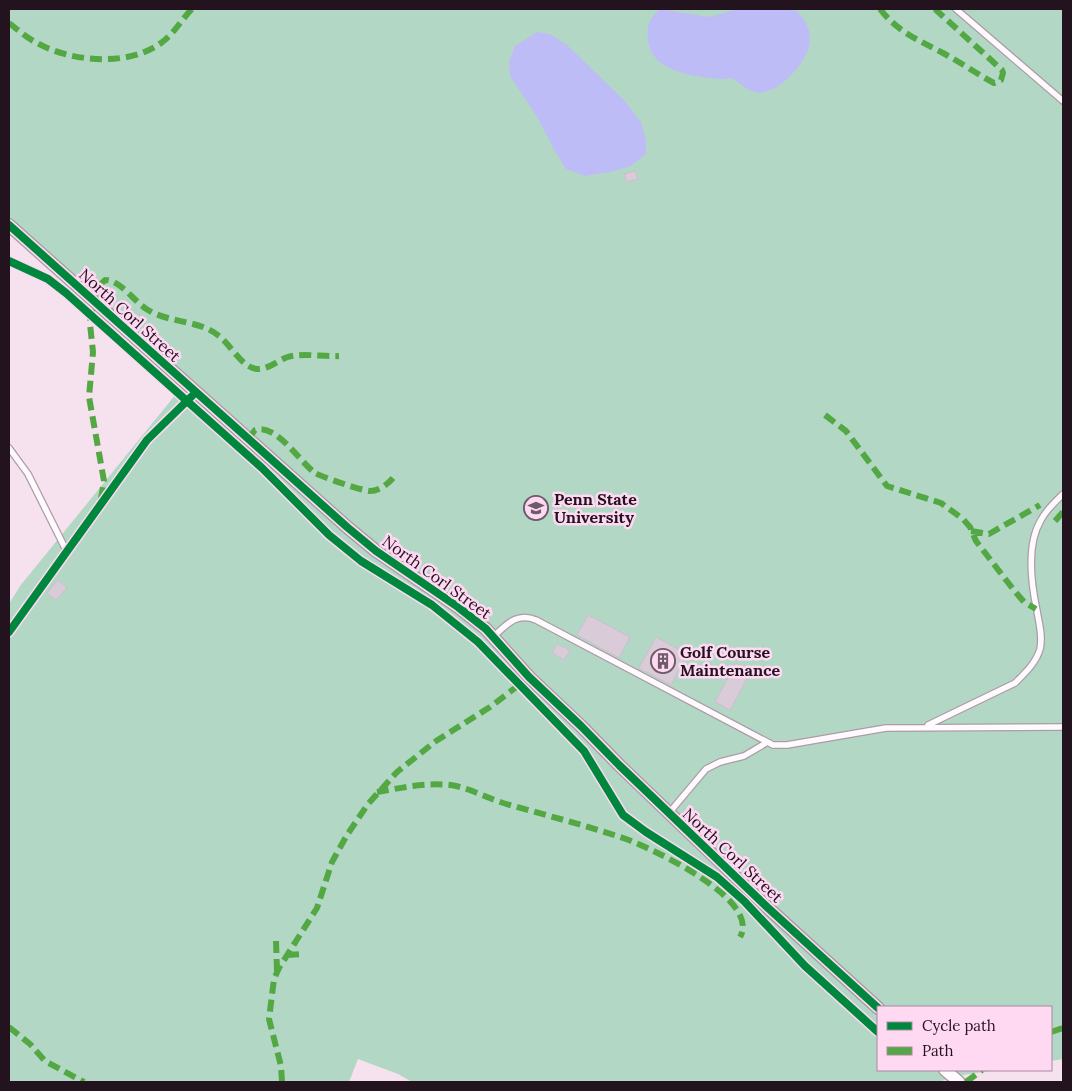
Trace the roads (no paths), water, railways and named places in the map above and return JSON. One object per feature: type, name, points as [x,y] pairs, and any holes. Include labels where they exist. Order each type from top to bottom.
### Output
[{"type":"street","name":"North Corl Street","points":[[9,225],[347,527],[401,569],[458,607],[493,637],[528,677],[668,813],[809,946],[877,1007]]},
{"type":"street","points":[[946,1071],[958,1082]]},
{"type":"lane","points":[[956,9],[1063,102]]},
{"type":"lane","points":[[9,448],[28,474],[66,550]]},
{"type":"lane","points":[[926,726],[1015,682],[1025,673],[1038,656],[1041,636],[1031,563],[1033,547],[1040,521],[1063,494]]},
{"type":"lane","points":[[493,637],[514,618],[528,616],[766,743],[787,745],[886,728],[926,726],[1063,727]]},
{"type":"lane","points":[[668,813],[706,769],[744,756],[766,743]]},
{"type":"water","points":[[660,9],[710,17],[737,9],[794,9],[806,23],[810,34],[809,46],[799,66],[779,86],[763,92],[755,92],[748,90],[733,79],[699,77],[665,66],[651,50],[648,39],[648,26],[651,19]]},
{"type":"water","points":[[537,32],[550,34],[567,45],[625,101],[641,122],[646,140],[646,154],[631,166],[585,176],[566,169],[536,115],[510,76],[509,62],[515,46]]},
{"type":"place","name":"Penn State University","points":[[536,508]]},
{"type":"place","name":"Golf Course Maintenance","points":[[663,661]]}]
